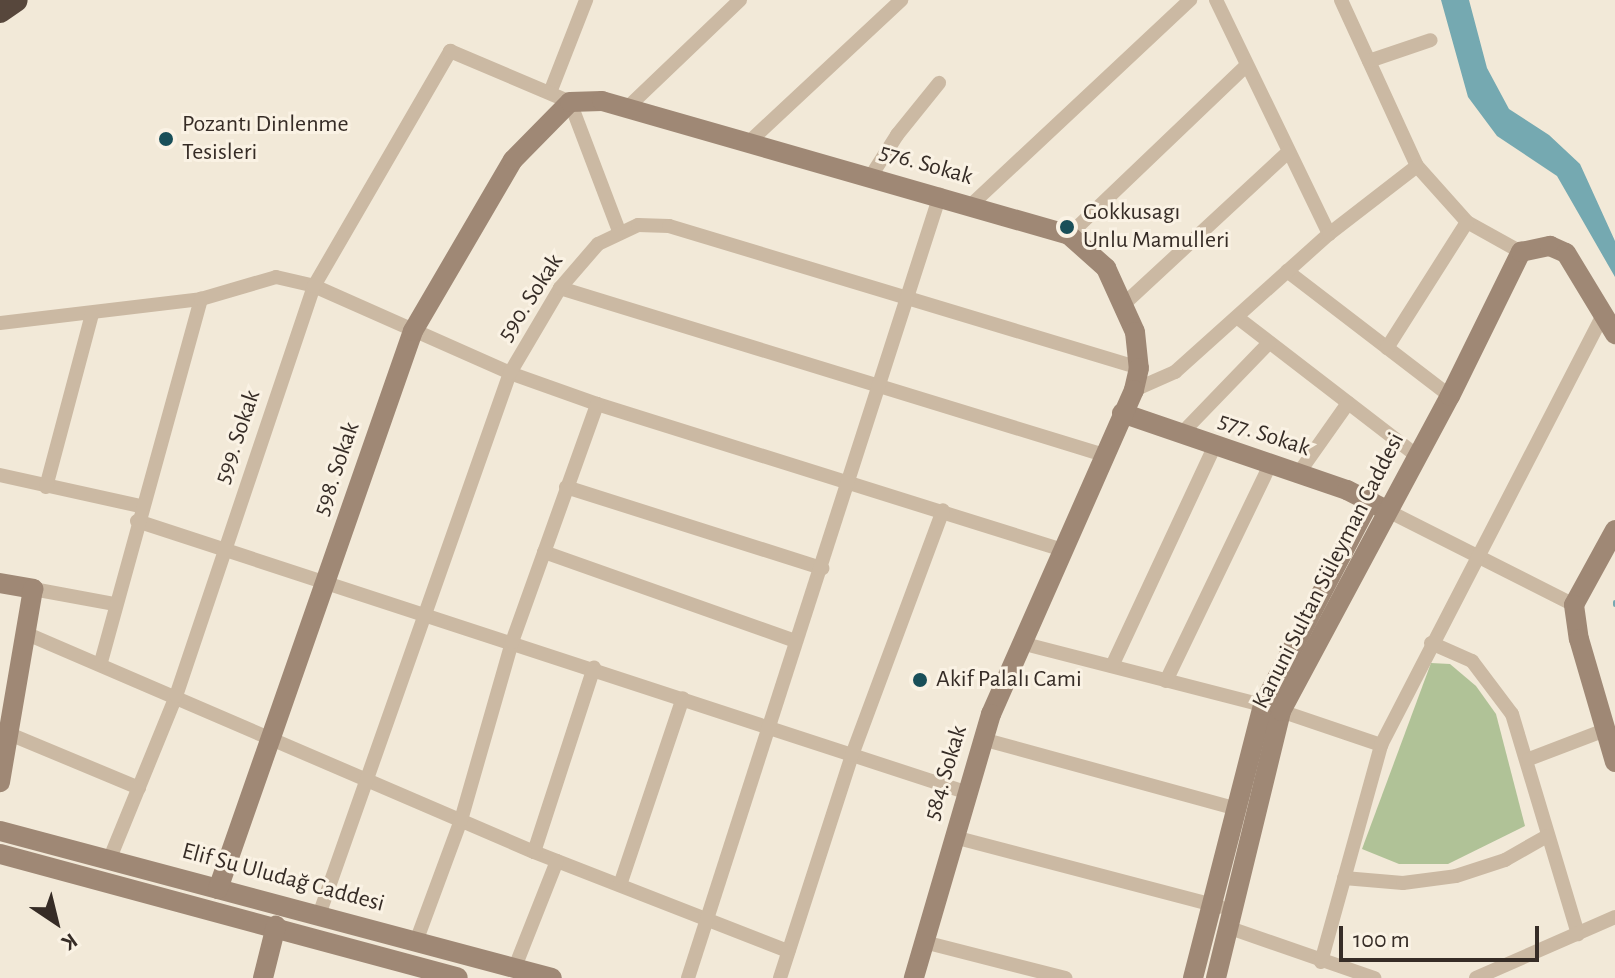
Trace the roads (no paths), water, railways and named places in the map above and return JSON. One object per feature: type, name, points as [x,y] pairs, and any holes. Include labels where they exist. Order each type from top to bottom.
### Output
[{"type":"highway","points":[[0,11],[16,0]]},
{"type":"street","points":[[586,0],[551,90],[570,102],[619,231]]},
{"type":"street","points":[[628,107],[740,0]]},
{"type":"street","points":[[750,141],[901,0]]},
{"type":"street","points":[[972,204],[1190,0]]},
{"type":"street","points":[[1216,0],[1329,234]]},
{"type":"street","points":[[1321,962],[1381,745],[1476,556],[1609,326],[1577,263],[1566,253],[1550,246],[1521,252],[1467,222],[1417,166],[1341,0]]},
{"type":"street","points":[[1369,61],[1431,40]]},
{"type":"street","name":"599. Sokak","points":[[110,858],[176,696],[314,286],[450,51],[551,90]]},
{"type":"street","points":[[1069,235],[1246,66]]},
{"type":"street","points":[[871,176],[897,135],[939,83]]},
{"type":"street","name":"576. Sokak","points":[[570,102],[586,99],[628,107],[972,204],[1069,235],[1095,254],[1124,304],[1139,368],[1134,390],[1122,413]]},
{"type":"street","name":"598. Sokak","points":[[218,889],[413,331],[513,160],[570,102]]},
{"type":"street","points":[[1124,304],[1288,152]]},
{"type":"street","points":[[1134,390],[1175,372],[1329,234],[1417,166]]},
{"type":"street","points":[[688,978],[796,641],[852,483],[940,195]]},
{"type":"street","points":[[1387,348],[1467,222]]},
{"type":"street","name":"590. Sokak","points":[[319,915],[429,613],[510,373],[560,288],[587,254],[619,231],[638,225],[669,226],[1139,368]]},
{"type":"street","name":"Kanuni Sultan Süleyman Caddesi","points":[[1216,978],[1272,708],[1388,511],[1450,396],[1521,252]]},
{"type":"street","points":[[1287,271],[1450,396]]},
{"type":"street","points":[[0,323],[201,299],[276,277],[314,286],[510,373],[597,404],[1061,549]]},
{"type":"street","points":[[560,288],[1104,455]]},
{"type":"street","points":[[101,662],[138,514],[201,299]]},
{"type":"street","points":[[46,487],[92,314]]},
{"type":"street","points":[[1238,318],[1417,456]]},
{"type":"street","points":[[1181,434],[1269,343]]},
{"type":"street","points":[[1298,474],[1348,403]]},
{"type":"street","points":[[417,939],[461,820],[512,642],[597,404]]},
{"type":"street","name":"577. Sokak","points":[[1122,413],[1370,500],[1388,511]]},
{"type":"street","name":"584. Sokak","points":[[914,978],[982,739],[1122,413]]},
{"type":"street","points":[[1112,666],[1214,447]]},
{"type":"street","points":[[1166,681],[1270,465]]},
{"type":"street","points":[[0,475],[138,514],[223,550],[429,613],[965,792]]},
{"type":"street","points":[[566,487],[822,568]]},
{"type":"street","points":[[1193,978],[1235,808],[1272,708],[1370,500]]},
{"type":"street","points":[[780,978],[852,755],[943,510]]},
{"type":"street","points":[[1388,511],[1574,605]]},
{"type":"street","points":[[1615,530],[1574,605],[1615,762]]},
{"type":"street","points":[[544,552],[796,641]]},
{"type":"street","points":[[0,583],[114,604]]},
{"type":"street","points":[[0,782],[3,744],[33,589]]},
{"type":"street","points":[[25,633],[101,662],[534,852],[707,923],[788,951]]},
{"type":"street","points":[[1021,643],[1272,708],[1381,745]]},
{"type":"street","points":[[1431,643],[1454,650],[1484,673],[1512,714],[1529,759],[1547,836],[1578,934]]},
{"type":"street","points":[[534,852],[594,667]]},
{"type":"street","points":[[620,885],[683,698]]},
{"type":"street","points":[[1529,759],[1605,730]]},
{"type":"street","points":[[982,739],[1235,808]]},
{"type":"street","points":[[3,744],[139,788]]},
{"type":"street","name":"Elif Su Uludağ Caddesi","points":[[0,831],[417,939],[552,978]]},
{"type":"street","points":[[1344,878],[1403,883],[1456,876],[1505,860],[1547,836]]},
{"type":"street","points":[[954,837],[1211,905],[1229,918],[1321,962],[1374,978]]},
{"type":"street","name":"Elif Su Uludağ Caddesi","points":[[0,854],[276,926],[457,978]]},
{"type":"street","points":[[515,967],[557,861]]},
{"type":"street","points":[[1476,978],[1615,917]]},
{"type":"street","points":[[263,978],[276,926]]},
{"type":"street","points":[[924,942],[1065,978]]},
{"type":"water","points":[[1441,0],[1469,0],[1487,68],[1509,109],[1549,135],[1580,164],[1615,241],[1615,277],[1557,176],[1497,136],[1468,97]]},
{"type":"place","name":"Pozantı Dinlenme Tesisleri","points":[[166,139]]},
{"type":"place","name":"Gokkusagı Unlu Mamulleri","points":[[1067,227]]},
{"type":"place","name":"Akif Palalı Cami","points":[[920,680]]}]
